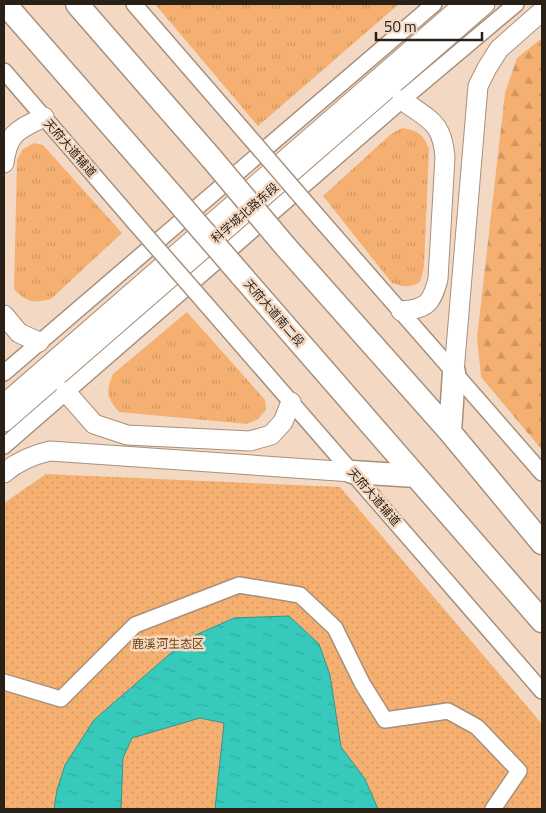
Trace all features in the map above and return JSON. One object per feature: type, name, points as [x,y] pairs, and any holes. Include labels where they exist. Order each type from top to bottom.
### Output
[{"type":"highway","name":"天府大道南二段","points":[[5,4],[542,622]]},
{"type":"highway","points":[[77,4],[285,246],[450,432],[542,543]]},
{"type":"highway","points":[[450,432],[454,372]]},
{"type":"highway","points":[[352,472],[416,476]]},
{"type":"main road","name":"科学城北路东段","points":[[4,404],[464,4]]},
{"type":"main road","name":"科学城北路东段","points":[[4,422],[486,4]]},
{"type":"main road","points":[[454,372],[478,86],[499,49],[542,11]]},
{"type":"main road","points":[[401,311],[413,310],[426,305],[434,295],[438,278],[445,157],[443,139],[436,125],[402,100]]},
{"type":"main road","points":[[4,163],[7,145],[16,132],[44,117]]},
{"type":"main road","points":[[4,315],[19,333],[39,342]]},
{"type":"main road","points":[[66,392],[94,424],[110,430],[127,434],[250,441],[271,435],[283,422],[291,402]]},
{"type":"main road","points":[[4,473],[13,465],[32,455],[50,451],[352,472]]},
{"type":"street","points":[[134,4],[542,473]]},
{"type":"street","points":[[4,373],[434,4]]},
{"type":"street","points":[[4,446],[402,100],[516,4]]},
{"type":"street","name":"天府大道辅道","points":[[4,71],[542,691]]},
{"type":"street","points":[[4,682],[61,699],[135,625],[239,585],[300,595],[335,628],[362,683],[385,720],[448,711],[477,727],[519,771],[493,809]]},
{"type":"green space","points":[[155,4],[399,4],[258,126]]},
{"type":"green space","points":[[542,38],[542,450],[481,377],[477,338],[505,93],[517,58]]},
{"type":"green space","points":[[402,128],[412,130],[422,136],[429,149],[424,267],[420,282],[406,286],[392,283],[323,196],[391,134]]},
{"type":"green space","points":[[34,143],[43,145],[122,233],[51,299],[39,301],[31,301],[14,289],[17,160],[23,149]]},
{"type":"green space","points":[[187,312],[265,400],[266,410],[258,419],[247,424],[119,412],[112,402],[108,390],[113,374]]},
{"type":"green space","name":"鹿溪河生态区","points":[[46,474],[340,487],[542,724],[542,809],[4,809],[4,503]]},
{"type":"water","points":[[289,616],[319,644],[330,675],[341,747],[365,779],[378,809],[215,809],[224,723],[200,718],[132,738],[123,758],[121,809],[54,809],[57,790],[65,765],[94,720],[187,639],[234,618]]}]
